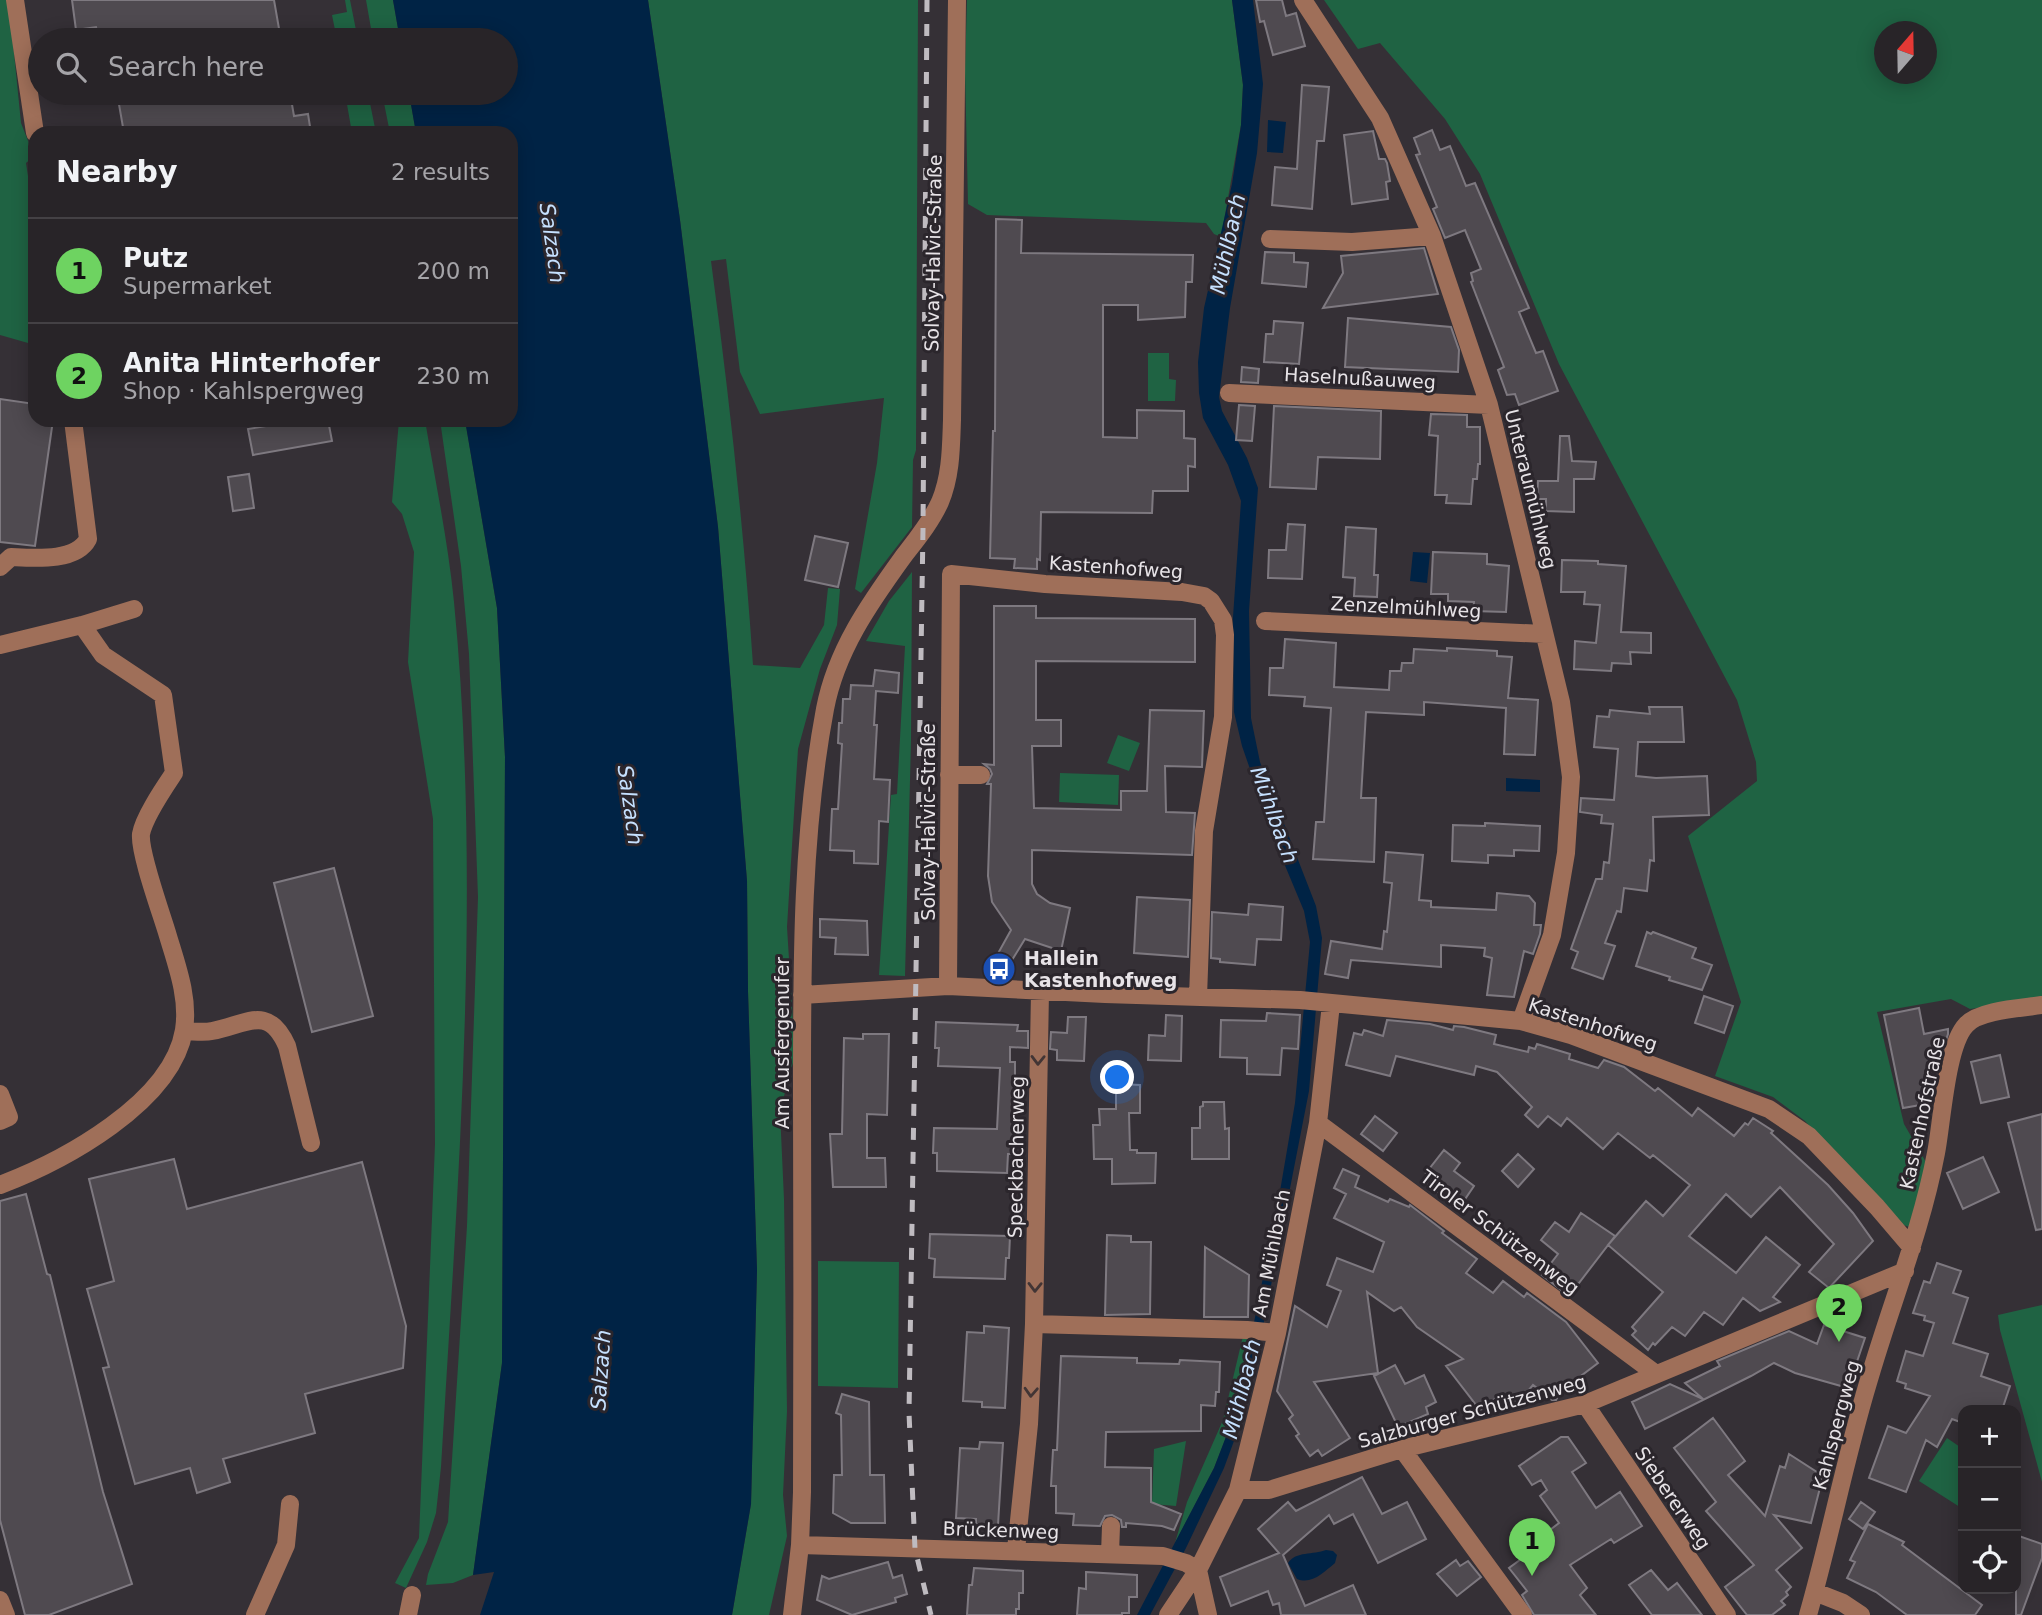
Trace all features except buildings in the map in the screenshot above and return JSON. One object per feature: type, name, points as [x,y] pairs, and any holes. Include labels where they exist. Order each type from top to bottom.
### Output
[{"type":"street","points":[[15,0],[28,86]]},
{"type":"street","name":"Solvay-Halvic-Straße","points":[[939,504],[946,484],[952,420],[957,0]]},
{"type":"street","name":"Unteraumühlweg","points":[[1303,0],[1380,118],[1432,236],[1489,405],[1561,702],[1571,777],[1566,853],[1552,935],[1521,1021]]},
{"type":"street","points":[[31,105],[34,126]]},
{"type":"street","points":[[1270,239],[1352,242],[1432,236]]},
{"type":"street","name":"Haselnußauweg","points":[[1230,393],[1489,405]]},
{"type":"street","points":[[0,567],[11,557],[32,558],[75,553],[88,539],[74,427]]},
{"type":"street","name":"Am Ausfergenufer","points":[[792,1615],[800,1545],[802,1492],[802,995],[813,783],[825,706],[840,659],[853,630],[939,504]]},
{"type":"street","name":"Solvay-Halvic-Straße","points":[[948,986],[951,574]]},
{"type":"street","name":"Kastenhofweg","points":[[951,574],[1045,584],[1182,592],[1204,596],[1216,607],[1223,620],[1225,635],[1225,698],[1204,831],[1198,997]]},
{"type":"street","points":[[0,645],[82,625],[134,608]]},
{"type":"street","name":"Zenzelmühlweg","points":[[1265,621],[1544,634]]},
{"type":"street","points":[[0,1185],[38,1170],[86,1144],[125,1114],[157,1085],[176,1053],[184,1031],[185,1008],[181,981],[147,866],[141,834],[155,802],[174,773],[163,695],[103,655],[82,625]]},
{"type":"street","points":[[949,775],[981,775]]},
{"type":"street","name":"Kastenhofweg","points":[[802,995],[948,986],[1040,992],[1300,1000],[1521,1021],[1571,1035],[1769,1109],[1809,1136],[1912,1248]]},
{"type":"street","name":"Speckbacherweg","points":[[1016,1550],[1029,1424],[1034,1324],[1040,992]]},
{"type":"street","name":"Am Mühlbach","points":[[1168,1615],[1192,1566],[1238,1490],[1318,1123],[1325,1003]]},
{"type":"street","name":"Kastenhofstraße","points":[[1912,1248],[1934,1162],[1957,1038],[1967,1023],[1989,1013],[2042,1005]]},
{"type":"street","points":[[184,1031],[211,1032],[258,1019],[272,1023],[281,1032],[287,1046],[311,1143]]},
{"type":"street","points":[[0,1094],[9,1117],[0,1121]]},
{"type":"street","name":"Tiroler Schützenweg","points":[[1318,1123],[1656,1374]]},
{"type":"street","name":"Kahlspergweg","points":[[1808,1615],[1868,1382],[1912,1248]]},
{"type":"street","name":"Salzburger Schützenweg","points":[[1238,1490],[1269,1490],[1402,1449],[1585,1404],[1905,1271]]},
{"type":"street","points":[[1034,1324],[1271,1332]]},
{"type":"street","name":"Siebererweg","points":[[1585,1404],[1727,1615]]},
{"type":"street","points":[[1402,1449],[1523,1615]]},
{"type":"street","points":[[255,1615],[286,1545],[290,1504]]},
{"type":"street","points":[[1110,1554],[1111,1526]]},
{"type":"street","name":"Brückenweg","points":[[800,1545],[1163,1556],[1192,1566]]},
{"type":"street","points":[[1192,1566],[1208,1615]]},
{"type":"street","points":[[1815,1592],[1843,1603],[1861,1615]]},
{"type":"street","points":[[408,1615],[412,1595]]},
{"type":"street","points":[[0,1600],[6,1615]]},
{"type":"green space","points":[[0,0],[8,0],[21,123],[28,141],[28,343],[0,335]]},
{"type":"green space","points":[[345,0],[350,0],[356,28],[335,28],[332,15],[347,12]]},
{"type":"green space","points":[[366,0],[393,0],[398,28],[371,28]]},
{"type":"green space","points":[[648,0],[918,0],[916,450],[913,460],[912,527],[861,593],[855,589],[877,463],[884,398],[760,414],[740,372],[726,259],[711,261],[735,463],[753,665],[800,668],[824,625],[828,588],[840,589],[837,625],[820,669],[798,749],[787,927],[795,1055],[780,1111],[787,1411],[783,1495],[787,1536],[769,1615],[732,1615],[751,1504],[757,1270],[747,881],[718,527],[680,220]]},
{"type":"green space","points":[[967,0],[1232,0],[1243,85],[1241,125],[1221,237],[1214,234],[1206,223],[987,215],[968,204],[965,71]]},
{"type":"green space","points":[[1324,0],[2042,0],[2042,999],[1970,1009],[1951,999],[1877,1012],[1904,1124],[1927,1164],[1912,1228],[1898,1223],[1805,1121],[1773,1097],[1715,1076],[1741,1002],[1688,836],[1757,781],[1756,762],[1737,700],[1559,364],[1480,174],[1445,119],[1380,43],[1358,49]]},
{"type":"green space","points":[[347,105],[370,105],[375,126],[351,126]]},
{"type":"green space","points":[[384,105],[411,105],[415,126],[389,126]]},
{"type":"green space","points":[[1148,353],[1169,353],[1169,379],[1176,380],[1175,401],[1148,401]]},
{"type":"green space","points":[[398,427],[426,427],[454,602],[462,710],[467,927],[460,1143],[441,1467],[436,1513],[427,1542],[406,1588],[395,1583],[419,1538],[435,1144],[433,819],[408,662],[414,552],[402,514],[392,502]]},
{"type":"green space","points":[[441,427],[466,427],[497,608],[505,757],[502,1363],[473,1575],[453,1583],[426,1585],[448,1522],[467,1226],[478,897],[469,654],[461,566]]},
{"type":"green space","points":[[912,572],[905,976],[879,975],[891,795],[897,794],[905,646],[866,641],[889,601]]},
{"type":"green space","points":[[1118,735],[1140,743],[1129,771],[1107,763]]},
{"type":"green space","points":[[1060,773],[1119,775],[1118,805],[1059,802]]},
{"type":"green space","points":[[818,1261],[899,1262],[898,1388],[818,1386]]},
{"type":"green space","points":[[2042,1305],[2042,1482],[2000,1330],[1998,1315]]},
{"type":"green space","points":[[1243,1336],[1251,1338],[1232,1422],[1214,1468],[1175,1543],[1187,1502],[1223,1420]]},
{"type":"green space","points":[[1947,1438],[1958,1446],[1958,1506],[1919,1481]]},
{"type":"green space","points":[[1186,1441],[1176,1506],[1152,1504],[1154,1449]]},
{"type":"water","name":"Salzach","points":[[393,0],[648,0],[680,220],[718,527],[747,881],[757,1270],[751,1504],[732,1615],[480,1615],[494,1572],[473,1575],[502,1363],[505,757],[497,608],[466,427],[518,427],[518,126],[415,126],[411,105],[518,105],[518,28],[398,28]]},
{"type":"water","name":"Mühlbach","points":[[1232,0],[1253,0],[1263,84],[1257,153],[1230,308],[1219,397],[1222,411],[1247,458],[1258,488],[1249,611],[1251,718],[1260,762],[1316,906],[1322,938],[1309,1091],[1260,1342],[1241,1422],[1224,1468],[1150,1615],[1137,1615],[1214,1468],[1232,1421],[1278,1203],[1295,1103],[1310,942],[1304,911],[1276,844],[1242,746],[1234,712],[1233,617],[1241,501],[1228,465],[1203,418],[1199,393],[1198,362],[1204,308],[1232,184],[1241,125],[1243,85]]},
{"type":"water","points":[[1268,120],[1286,122],[1283,153],[1267,152]]},
{"type":"water","points":[[1413,552],[1430,553],[1427,583],[1410,581]]},
{"type":"water","points":[[1506,778],[1540,780],[1540,792],[1506,791]]},
{"type":"water","points":[[1326,1550],[1337,1555],[1335,1563],[1313,1579],[1297,1579],[1288,1563],[1291,1559]]},
{"type":"railway","points":[[927,0],[923,529],[909,1413],[915,1549],[931,1615]]},
{"type":"place","name":"Hallein Kastenhofweg","points":[[999,969]]},
{"type":"place","name":"Anita Hinterhofer","points":[[1839,1342]]},
{"type":"place","name":"Putz","points":[[1532,1576]]}]
